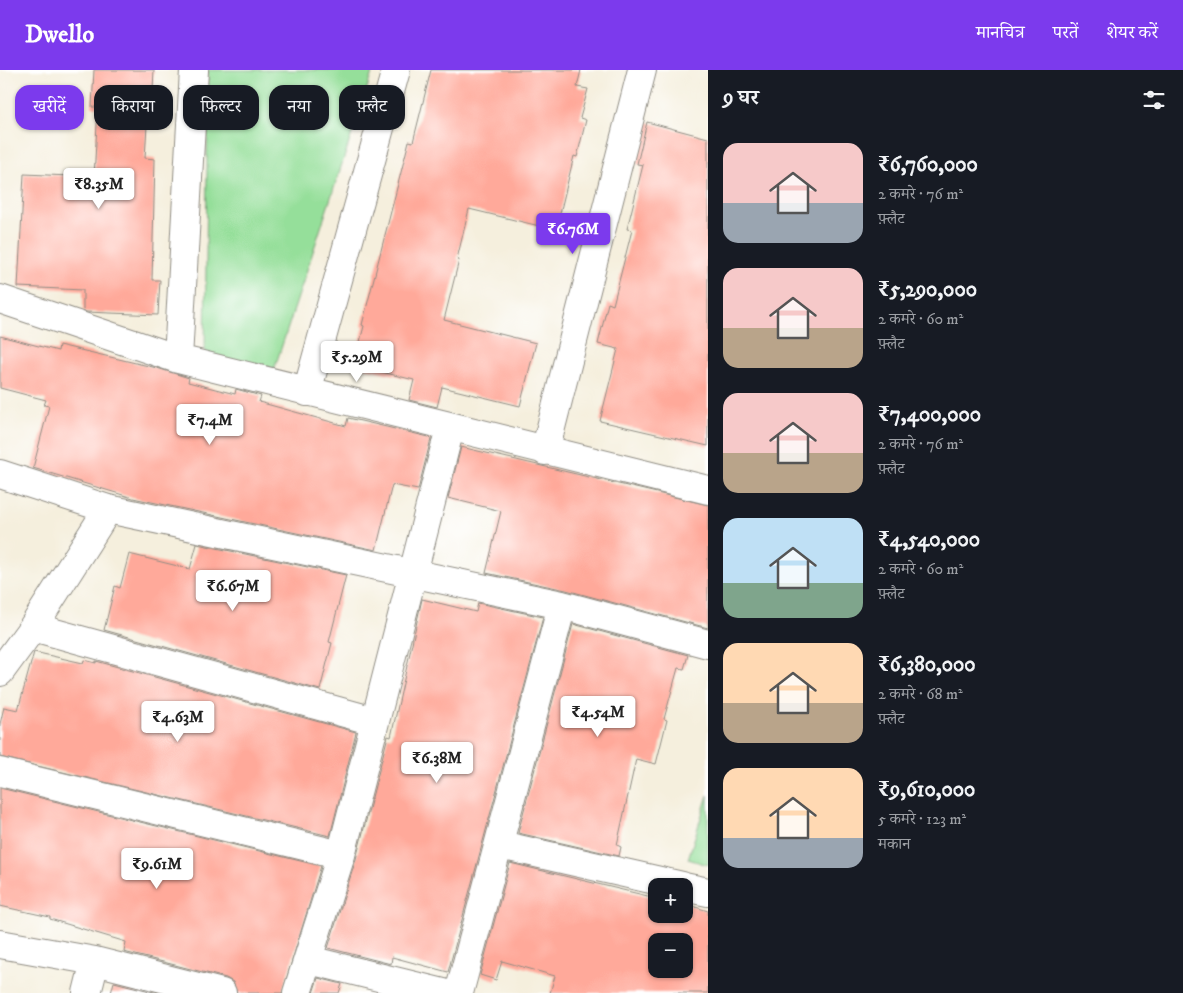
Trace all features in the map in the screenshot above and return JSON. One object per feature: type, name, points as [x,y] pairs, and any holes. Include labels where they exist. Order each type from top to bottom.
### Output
[{"type":"street","points":[[178,359],[194,70]]},
{"type":"street","points":[[307,392],[396,70]]},
{"type":"street","points":[[545,451],[642,70]]},
{"type":"street","points":[[0,299],[178,359],[450,428],[708,490]]},
{"type":"street","points":[[297,993],[341,855],[450,428]]},
{"type":"street","points":[[0,474],[108,509],[562,605],[708,644]]},
{"type":"street","points":[[0,672],[34,627],[108,509]]},
{"type":"street","points":[[459,993],[500,846],[562,605]]},
{"type":"street","points":[[34,627],[374,721]]},
{"type":"street","points":[[0,772],[341,855]]},
{"type":"street","points":[[500,846],[648,878]]},
{"type":"street","points":[[693,888],[708,892]]},
{"type":"street","points":[[0,944],[95,961],[222,993]]},
{"type":"street","points":[[309,960],[444,993]]},
{"type":"street","points":[[87,993],[95,961]]},
{"type":"green space","points":[[208,70],[373,70],[368,85],[339,85],[339,130],[353,130],[273,373],[205,358],[207,130],[259,130],[259,85],[208,85]]},
{"type":"green space","points":[[708,795],[708,865],[688,859]]},
{"type":"building","points":[[94,70],[154,70],[153,85],[94,85],[94,107],[92,107]]},
{"type":"building","points":[[431,70],[581,70],[577,87],[588,89],[580,118],[586,120],[577,157],[574,156],[556,230],[469,209],[457,259],[459,260],[444,320],[536,343],[520,406],[442,387],[437,407],[409,400],[414,380],[354,365],[364,326],[362,325],[409,141],[413,142]]},
{"type":"building","points":[[647,122],[708,138],[708,446],[600,421],[618,349],[598,344],[608,303],[613,305],[632,230],[627,229],[643,165],[637,164]]},
{"type":"building","points":[[97,130],[147,130],[145,158],[155,159],[152,280],[160,280],[158,315],[86,312],[83,310],[83,290],[18,287],[24,174],[94,177]]},
{"type":"building","points":[[0,336],[58,351],[59,345],[157,368],[189,378],[188,382],[235,394],[236,389],[261,396],[259,402],[346,426],[348,418],[429,437],[431,439],[418,490],[392,485],[376,550],[133,498],[33,468],[49,406],[44,405],[46,400],[0,388]]},
{"type":"building","points":[[461,447],[708,505],[708,628],[566,590],[486,573],[501,511],[448,498]]},
{"type":"building","points":[[197,544],[346,575],[329,642],[332,643],[320,690],[104,630],[115,586],[120,588],[129,554],[190,569]]},
{"type":"building","points":[[422,599],[476,612],[478,603],[543,617],[448,972],[392,957],[391,964],[328,948],[356,859],[388,736],[391,737]]},
{"type":"building","points":[[573,624],[688,655],[684,669],[678,668],[664,719],[667,720],[656,764],[636,759],[617,845],[621,847],[619,856],[518,833]]},
{"type":"building","points":[[34,652],[83,663],[84,660],[96,663],[96,661],[356,732],[330,836],[0,757],[0,724],[4,707],[18,710]]},
{"type":"building","points":[[0,788],[321,866],[282,993],[237,993],[233,982],[226,978],[124,952],[126,942],[50,919],[50,917],[0,906]]},
{"type":"building","points":[[510,863],[648,896],[648,923],[693,923],[693,906],[708,911],[708,993],[550,993],[555,976],[502,961],[496,980],[480,975]]},
{"type":"building","points":[[318,978],[342,984],[339,993],[313,993]]},
{"type":"building","points":[[114,982],[158,993],[111,993]]}]
